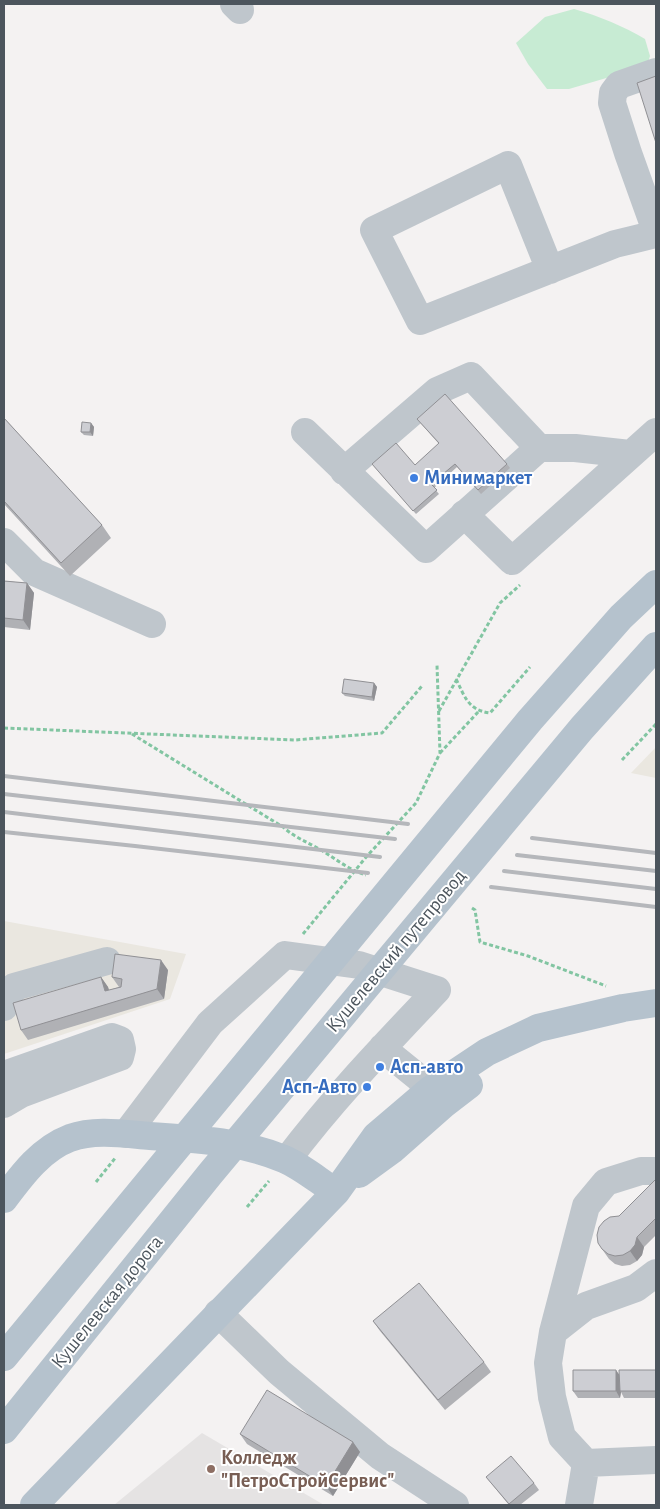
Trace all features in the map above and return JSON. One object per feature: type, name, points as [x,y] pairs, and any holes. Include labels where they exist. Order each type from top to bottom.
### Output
[{"type":"main road","points":[[4,1357],[530,720],[621,617],[656,584]]},
{"type":"main road","name":"Кушелевский путепровод","points":[[210,1174],[582,728],[656,646]]},
{"type":"main road","points":[[34,1505],[336,1192],[376,1136],[430,1090],[487,1052],[538,1028],[623,1008],[656,1003]]},
{"type":"main road","points":[[336,1192],[392,1150],[459,1092],[498,1066],[544,1046],[585,1032],[626,1024],[656,1021]]},
{"type":"main road","points":[[4,1199],[27,1169],[46,1152],[70,1138],[95,1132],[218,1140],[255,1148],[279,1169],[336,1192]]},
{"type":"main road","name":"Кушелевская дорога","points":[[4,1430],[210,1174]]},
{"type":"street","points":[[550,270],[508,164],[374,230],[420,321],[550,270],[615,244],[656,232],[612,103],[614,93],[619,85],[656,72]]},
{"type":"street","points":[[344,471],[437,391],[471,376],[538,448]]},
{"type":"street","points":[[304,432],[426,549],[538,448],[575,448],[630,454]]},
{"type":"street","points":[[464,514],[512,560],[656,432]]},
{"type":"street","points":[[4,542],[34,572],[152,624]]},
{"type":"street","points":[[126,1134],[210,1023],[285,955],[359,965],[437,990],[382,1048],[279,1169]]},
{"type":"street","points":[[4,1007],[14,987],[107,961]]},
{"type":"street","points":[[4,1075],[112,1037],[120,1040],[122,1049],[120,1057],[21,1094],[4,1104]]},
{"type":"street","points":[[382,1048],[419,1078],[430,1090]]},
{"type":"street","points":[[656,1171],[641,1171],[606,1182],[586,1206],[553,1332],[548,1363],[552,1397],[562,1437],[586,1463],[656,1460]]},
{"type":"street","points":[[553,1332],[586,1306],[636,1288],[656,1273]]},
{"type":"street","points":[[218,1313],[279,1372],[380,1456],[455,1505]]},
{"type":"street","points":[[580,1505],[586,1463]]},
{"type":"path","points":[[438,711],[500,603],[521,584]]},
{"type":"path","points":[[437,665],[440,753]]},
{"type":"path","points":[[456,680],[466,701],[479,711],[490,713],[530,667]]},
{"type":"path","points":[[4,728],[295,740],[382,734],[422,686]]},
{"type":"path","points":[[285,955],[367,856],[416,803],[440,753],[479,711]]},
{"type":"path","points":[[622,760],[656,724]]},
{"type":"path","points":[[131,733],[283,827],[292,835],[355,871],[366,875]]},
{"type":"path","points":[[472,908],[476,910],[480,942],[528,956],[609,988]]},
{"type":"path","points":[[247,1207],[279,1169]]},
{"type":"shaded area","points":[[656,747],[656,778],[631,773]]},
{"type":"shaded area","points":[[4,921],[186,954],[170,999],[4,1054]]},
{"type":"shaded area","name":"Колледж \"ПетроСтройСервис\"","points":[[202,1433],[324,1505],[114,1505]]},
{"type":"green space","points":[[574,9],[611,22],[645,39],[650,56],[647,66],[569,89],[547,89],[528,64],[516,43],[545,17]]},
{"type":"building","points":[[656,76],[656,143],[637,83]]},
{"type":"building","points":[[445,394],[507,464],[478,490],[455,464],[431,484],[437,490],[413,511],[372,464],[396,443],[415,465],[439,443],[417,419]]},
{"type":"building","points":[[4,418],[102,525],[61,563],[4,501]]},
{"type":"building","points":[[82,422],[91,423],[90,432],[81,432]]},
{"type":"building","points":[[4,581],[27,583],[23,620],[4,618]]},
{"type":"building","points":[[344,679],[374,683],[372,697],[342,693]]},
{"type":"building","points":[[115,954],[161,960],[157,989],[21,1030],[13,1003],[101,977],[105,991],[121,987],[122,979],[112,977]]},
{"type":"building","points":[[656,1179],[656,1218],[637,1237],[635,1245],[630,1251],[623,1255],[615,1256],[608,1254],[598,1243],[599,1227],[610,1217],[619,1216]]},
{"type":"building","points":[[419,1283],[484,1362],[438,1400],[373,1321]]},
{"type":"building","points":[[573,1370],[616,1370],[616,1391],[573,1391]]},
{"type":"building","points":[[619,1370],[656,1370],[656,1391],[620,1391]]},
{"type":"building","points":[[267,1390],[353,1442],[326,1486],[240,1434]]},
{"type":"building","points":[[511,1456],[534,1483],[509,1504],[486,1477]]},
{"type":"railway","points":[[4,776],[408,824]]},
{"type":"railway","points":[[4,794],[395,839]]},
{"type":"railway","points":[[4,812],[380,857]]},
{"type":"railway","points":[[4,832],[368,873]]},
{"type":"railway","points":[[532,838],[656,853]]},
{"type":"railway","points":[[517,855],[656,871]]},
{"type":"railway","points":[[504,871],[656,889]]},
{"type":"railway","points":[[491,887],[656,907]]},
{"type":"place","name":"Минимаркет","points":[[414,478]]},
{"type":"place","name":"Асп-авто","points":[[380,1067]]},
{"type":"place","name":"Асп-Авто","points":[[367,1087]]},
{"type":"place","name":"Колледж \"ПетроСтройСервис\"","points":[[211,1469]]}]
